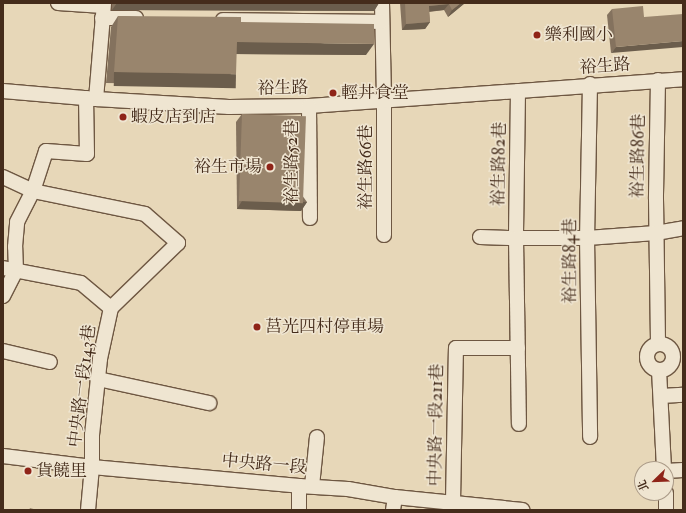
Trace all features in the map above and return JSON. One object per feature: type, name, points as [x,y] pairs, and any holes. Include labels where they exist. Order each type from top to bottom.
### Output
[{"type":"street","points":[[58,3],[103,9],[148,18]]},
{"type":"street","name":"裕生路66巷","points":[[382,3],[384,235]]},
{"type":"street","points":[[3,296],[15,247],[17,222],[33,191],[46,151],[87,154],[91,99],[103,9]]},
{"type":"street","points":[[208,19],[382,22]]},
{"type":"street","name":"裕生路","points":[[3,91],[91,99],[229,107],[309,106],[384,100],[408,100],[590,84],[683,79]]},
{"type":"street","name":"裕生路86巷","points":[[658,80],[656,233],[658,344]]},
{"type":"street","name":"裕生路84巷","points":[[590,84],[587,238],[590,437]]},
{"type":"street","name":"裕生路82巷","points":[[518,91],[516,238],[518,424]]},
{"type":"street","name":"裕生路52巷","points":[[309,106],[310,218]]},
{"type":"street","points":[[3,177],[33,191]]},
{"type":"street","name":"中央路一段143巷","points":[[33,191],[145,214],[178,243],[111,308],[100,359],[92,435],[92,467],[88,510]]},
{"type":"street","points":[[480,237],[587,238],[656,233],[683,228]]},
{"type":"street","points":[[10,270],[81,283],[111,308]]},
{"type":"street","points":[[658,344],[662,344],[670,348],[673,356],[671,365],[668,368],[659,370],[651,367],[647,356],[650,348],[658,344]]},
{"type":"street","name":"中央路一段211巷","points":[[453,502],[456,348],[518,348]]},
{"type":"street","points":[[3,350],[50,362]]},
{"type":"street","points":[[659,370],[664,461]]},
{"type":"street","points":[[98,379],[209,403]]},
{"type":"street","points":[[660,396],[683,395]]},
{"type":"street","points":[[299,510],[317,437]]},
{"type":"street","name":"中央路一段","points":[[3,456],[92,467],[348,489],[394,503],[453,502],[522,510]]},
{"type":"building","points":[[405,3],[461,3],[452,10],[449,4],[429,6],[430,22],[406,24]]},
{"type":"building","points":[[643,6],[644,17],[683,14],[683,41],[616,47],[612,9]]},
{"type":"building","points":[[118,16],[241,17],[241,22],[374,24],[374,44],[237,42],[236,74],[114,72]]},
{"type":"building","name":"裕生市場","points":[[242,114],[306,116],[303,203],[239,201]]},
{"type":"place","name":"樂利國小","points":[[537,35]]},
{"type":"place","name":"輕丼食堂","points":[[333,93]]},
{"type":"place","name":"蝦皮店到店","points":[[123,117]]},
{"type":"place","name":"裕生市場","points":[[270,167]]},
{"type":"place","name":"莒光四村停車場","points":[[257,327]]},
{"type":"place","name":"貨饒里","points":[[28,471]]}]
